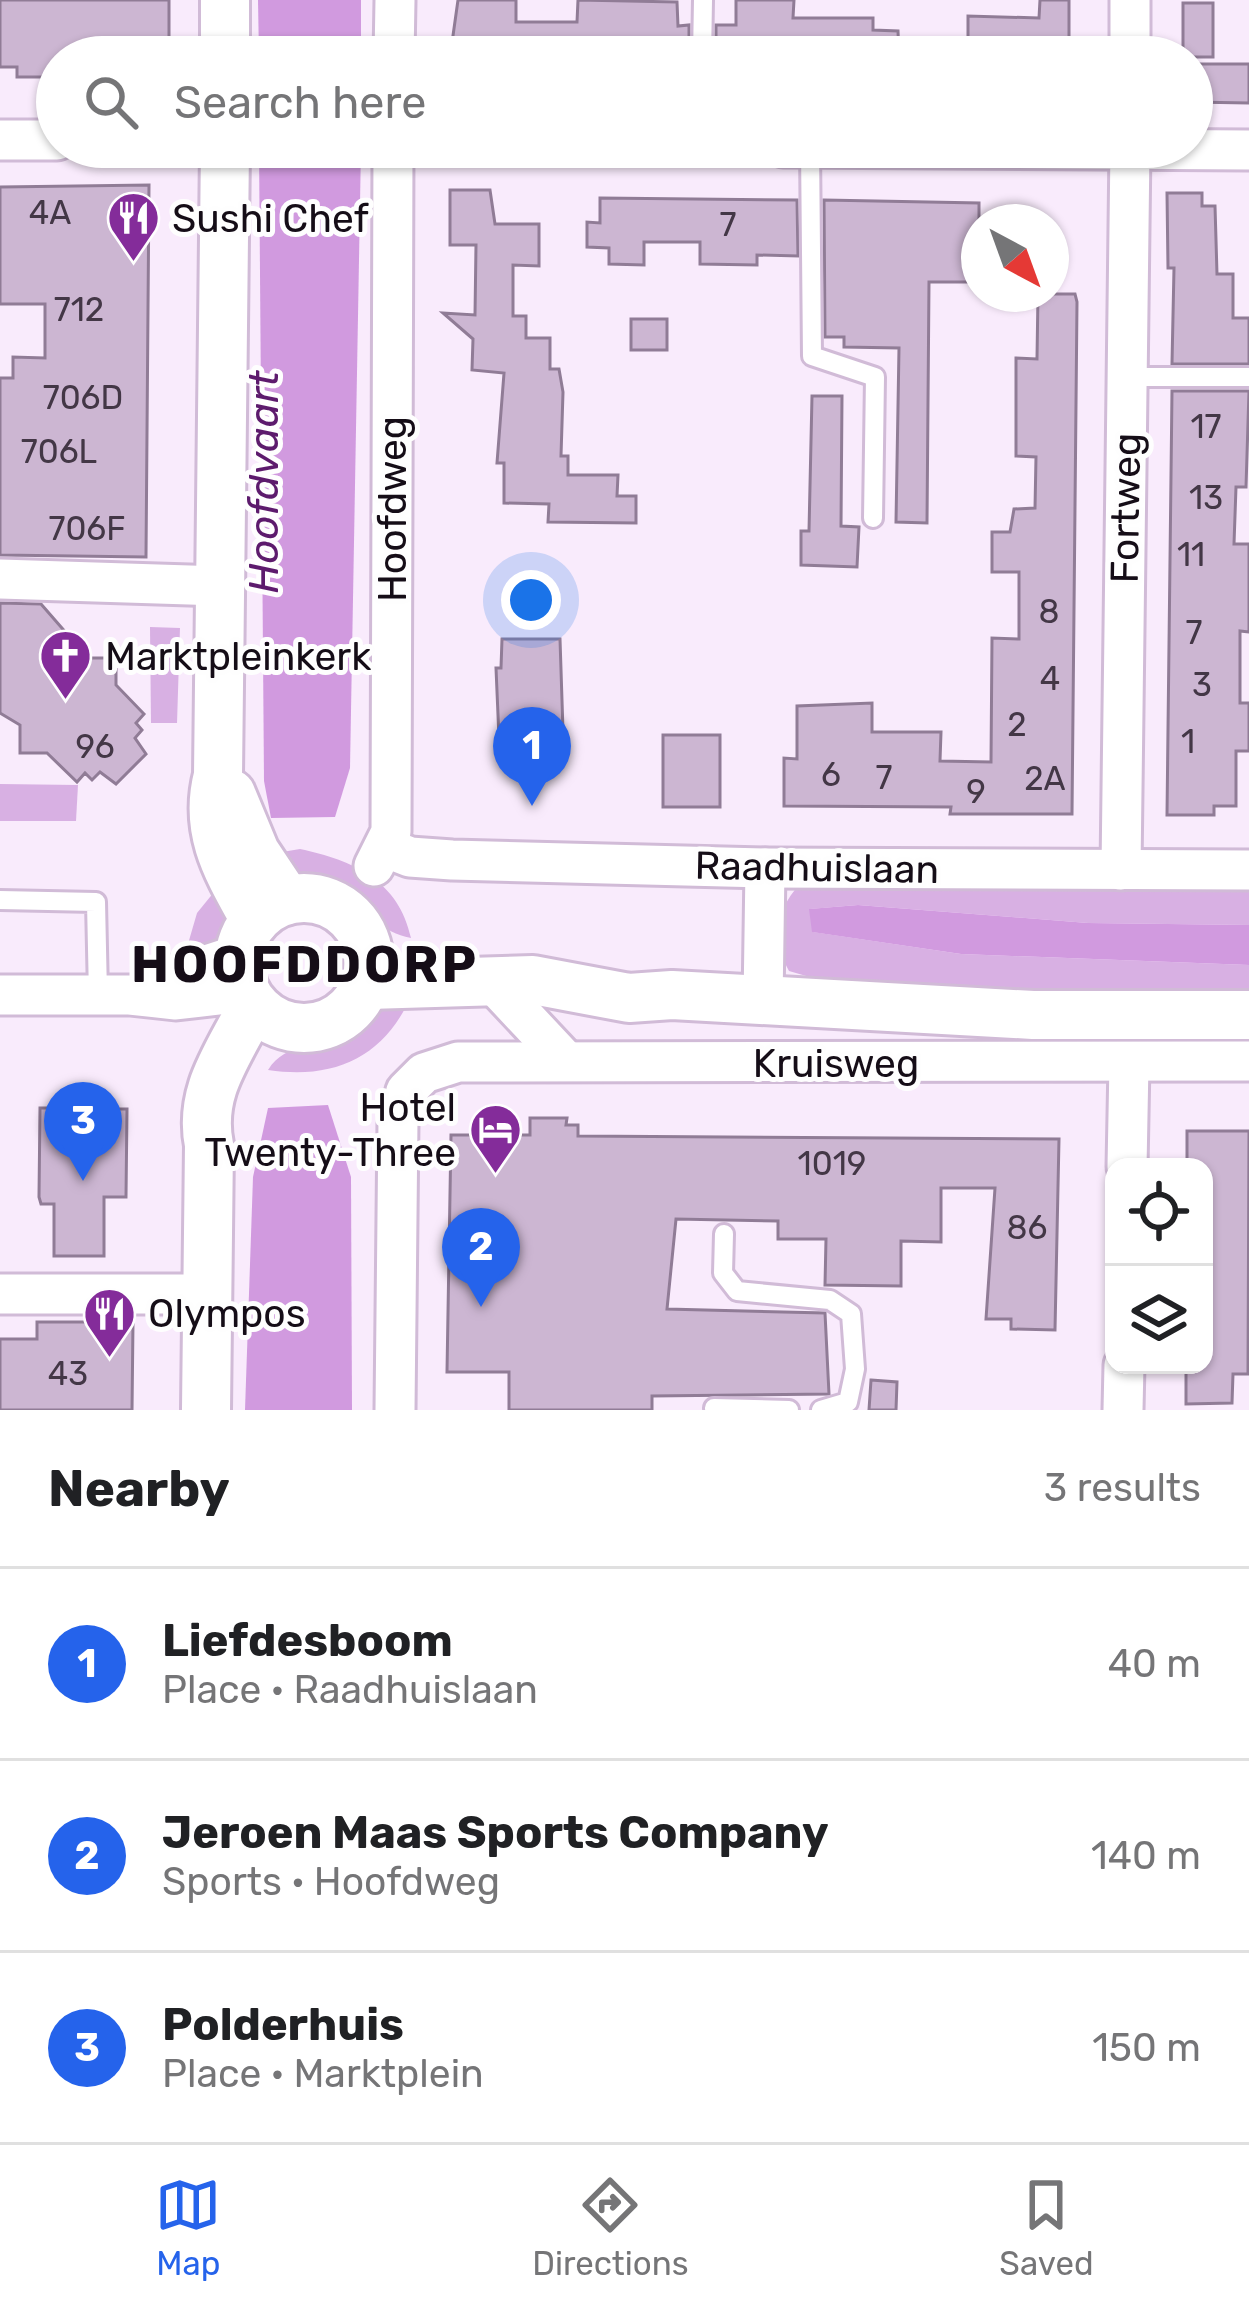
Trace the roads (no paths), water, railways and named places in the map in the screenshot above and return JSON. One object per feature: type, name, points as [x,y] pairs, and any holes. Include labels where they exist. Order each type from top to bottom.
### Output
[{"type":"street","points":[[225,0],[225,36]]},
{"type":"street","points":[[394,36],[395,0]]},
{"type":"street","points":[[1130,0],[1130,36]]},
{"type":"street","points":[[0,140],[36,140]]},
{"type":"street","points":[[1213,150],[1249,150]]},
{"type":"street","points":[[206,1410],[209,1145],[203,1116],[209,1089],[261,966],[302,897],[338,907],[367,964],[336,1021],[319,1028],[261,966],[214,837],[210,807],[218,775],[225,168]]},
{"type":"street","name":"Hoofdweg","points":[[380,857],[392,832],[393,168]]},
{"type":"street","name":"Fortweg","points":[[1121,870],[1130,168]]},
{"type":"street","points":[[0,579],[221,586]]},
{"type":"street","name":"Raadhuislaan","points":[[380,857],[765,868],[1249,870]]},
{"type":"street","points":[[763,1002],[765,868]]},
{"type":"street","name":"Kruisweg","points":[[367,964],[424,950],[552,948],[625,969],[672,994]]},
{"type":"street","name":"Kruisweg","points":[[367,964],[489,980],[533,980],[629,998],[672,994],[1033,1015],[1243,1036]]},
{"type":"street","points":[[0,995],[114,995],[143,984],[261,966]]},
{"type":"street","points":[[489,980],[565,1060]]},
{"type":"street","points":[[985,1064],[1033,1015]]},
{"type":"street","name":"Kruisweg","points":[[395,1410],[398,1120],[415,1082],[458,1062],[1129,1063],[1243,1036]]},
{"type":"street","points":[[1127,1158],[1129,1063]]},
{"type":"street","points":[[0,1294],[206,1294]]},
{"type":"street","points":[[1124,1374],[1124,1410]]},
{"type":"lane","points":[[702,36],[703,0]]},
{"type":"lane","points":[[811,168],[812,356],[875,377],[873,518]]},
{"type":"lane","points":[[1126,377],[1249,377]]},
{"type":"lane","points":[[0,900],[96,902],[114,995]]},
{"type":"lane","points":[[724,1234],[723,1273],[737,1291],[830,1300],[851,1314],[854,1388],[848,1402],[821,1410]]},
{"type":"lane","points":[[715,1408],[789,1410]]},
{"type":"water","points":[[258,0],[361,0],[361,36],[259,36]]},
{"type":"water","name":"Hoofdvaart","points":[[259,168],[361,168],[350,768],[335,817],[271,818],[264,781]]},
{"type":"water","points":[[858,905],[1088,923],[1249,925],[1249,965],[961,954],[812,932],[809,909]]},
{"type":"water","points":[[328,1105],[351,1177],[352,1410],[245,1410],[253,1177],[268,1108]]},
{"type":"place","name":"Sushi Chef","points":[[133,264]]},
{"type":"place","name":"Marktpleinkerk","points":[[66,702]]},
{"type":"place","name":"Liefdesboom","points":[[532,806]]},
{"type":"place","name":"Hotel Twenty-Three","points":[[495,1175]]},
{"type":"place","name":"Polderhuis","points":[[83,1181]]},
{"type":"place","name":"Jeroen Maas Sports Company","points":[[481,1307]]},
{"type":"place","name":"Olympos","points":[[109,1359]]},
{"type":"district","name":"HOOFDDORP","points":[[305,964]]}]
